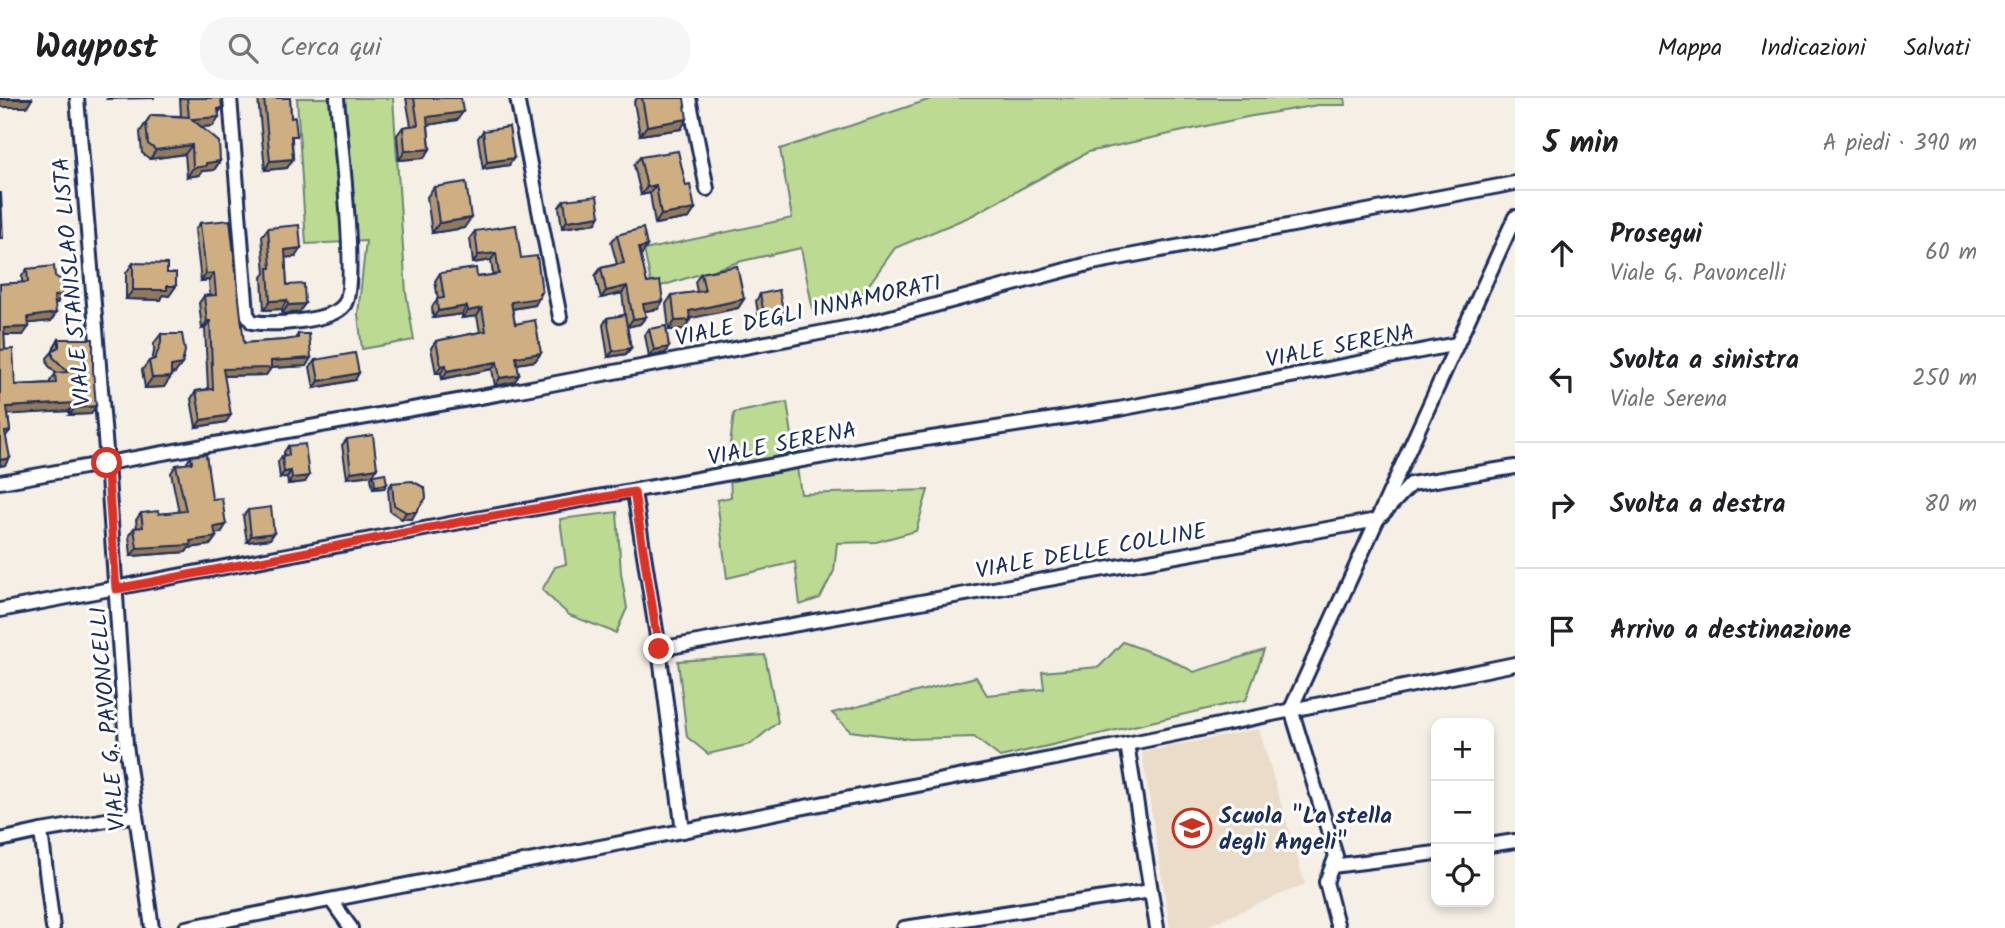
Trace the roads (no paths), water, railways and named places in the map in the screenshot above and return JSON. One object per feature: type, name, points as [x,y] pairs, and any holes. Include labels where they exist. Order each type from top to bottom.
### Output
[{"type":"street","name":"VIALE STANISLAO LISTA","points":[[77,98],[107,463]]},
{"type":"street","points":[[230,98],[247,314],[251,321],[266,324],[332,313],[343,308],[347,301],[350,289],[350,260],[337,98]]},
{"type":"street","points":[[517,98],[560,317]]},
{"type":"street","points":[[689,98],[707,189]]},
{"type":"street","name":"VIALE DEGLI INNAMORATI","points":[[0,482],[525,389],[861,325],[1092,263],[1515,183]]},
{"type":"street","points":[[1338,928],[1326,882],[1336,856],[1291,709],[1515,217]]},
{"type":"street","name":"VIALE SERENA","points":[[0,610],[476,519],[880,446],[1119,409],[1457,344]]},
{"type":"street","name":"VIALE G. PAVONCELLI","points":[[107,463],[126,744],[152,928]]},
{"type":"street","points":[[1377,520],[1411,484],[1515,467]]},
{"type":"street","points":[[634,492],[659,649],[683,831]]},
{"type":"street","name":"VIALE DELLE COLLINE","points":[[659,649],[1377,520]]},
{"type":"street","points":[[186,928],[1127,744],[1515,664]]},
{"type":"street","points":[[1127,744],[1157,928]]},
{"type":"street","points":[[0,840],[136,815]]},
{"type":"street","points":[[41,831],[53,928]]},
{"type":"street","points":[[1494,844],[1515,841]]},
{"type":"street","points":[[1332,866],[1431,854]]},
{"type":"street","points":[[904,928],[1151,891]]},
{"type":"street","points":[[331,900],[351,928]]},
{"type":"place","name":"Scuola \"La stella degli Angeli\"","points":[[1192,828]]}]
